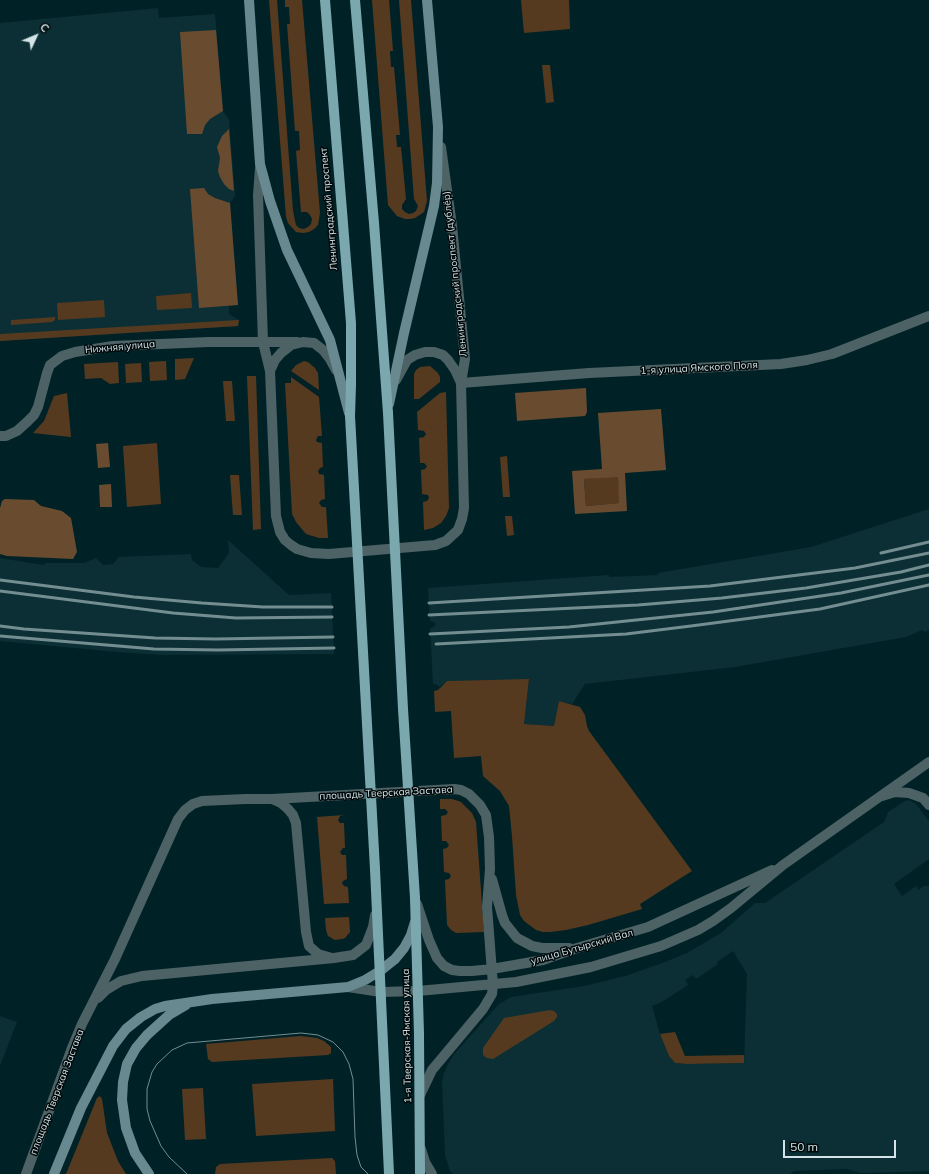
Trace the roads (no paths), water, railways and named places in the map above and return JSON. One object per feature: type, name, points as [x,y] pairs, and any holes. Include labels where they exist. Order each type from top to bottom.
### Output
[{"type":"main road","name":"Ленинградский проспект (дублёр)","points":[[249,0],[260,164],[277,223],[293,264],[330,340],[350,416]]},
{"type":"main road","name":"Ленинградский проспект","points":[[325,0],[351,323],[350,416],[377,901]]},
{"type":"main road","points":[[355,0],[374,222],[388,413]]},
{"type":"main road","name":"Ленинградский проспект (дублёр)","points":[[388,413],[391,392],[434,206],[437,183],[438,127],[427,0]]},
{"type":"main road","name":"1-я Тверская-Ямская улица","points":[[388,413],[403,709],[416,921],[420,1095],[420,1174]]},
{"type":"main road","points":[[377,901],[390,1174]]},
{"type":"main road","points":[[54,1174],[87,1095],[113,1046],[120,1036],[134,1022],[165,1006],[212,999],[348,988],[380,971],[395,959],[404,948],[416,921]]},
{"type":"main road","points":[[149,1174],[135,1153],[126,1128],[122,1100],[124,1073],[133,1052],[146,1034],[169,1015],[191,1002]]},
{"type":"street","name":"Ленинградский проспект (дублёр)","points":[[260,164],[258,195],[263,342],[270,371],[278,524],[285,540],[291,545],[304,551],[318,553],[435,546],[443,543],[455,534],[462,523],[464,508],[461,383],[465,359],[452,226],[438,127]]},
{"type":"street","name":"1-я улица Ямского Поля","points":[[461,383],[589,373],[781,364],[808,360],[832,354],[929,316]]},
{"type":"street","name":"Нижняя улица","points":[[0,436],[6,436],[17,431],[34,415],[38,407],[50,366],[62,356],[74,352],[113,346],[209,342],[303,342]]},
{"type":"street","points":[[270,371],[281,352],[291,346],[303,342],[314,344],[323,350],[335,367],[341,382]]},
{"type":"street","points":[[391,392],[401,369],[407,360],[415,355],[425,352],[434,352],[443,355],[455,370],[461,383]]},
{"type":"street","name":"улица Бутырский Вал","points":[[348,988],[381,992],[418,991],[493,985],[591,967],[661,946],[698,930],[714,921],[783,865],[929,762]]},
{"type":"street","name":"площадь Тверская Застава","points":[[26,1174],[72,1048],[115,959],[178,819],[185,810],[193,804],[202,801],[272,799],[440,789],[461,790],[473,798],[480,805],[486,815],[489,837],[490,869],[487,907],[493,985]]},
{"type":"street","points":[[878,798],[895,792],[909,793],[923,798],[929,805]]},
{"type":"street","name":"площадь Тверская Застава","points":[[272,799],[281,803],[288,809],[294,815],[296,822],[306,932],[309,946],[318,954],[334,958]]},
{"type":"street","name":"улица Бутырский Вал","points":[[415,898],[428,940],[437,958],[444,966],[460,971],[492,969],[543,960],[577,948],[648,928],[783,865]]},
{"type":"street","points":[[490,869],[502,915],[508,928],[517,938],[532,946],[542,948],[577,948]]},
{"type":"street","name":"площадь Тверская Застава","points":[[89,1011],[95,1001],[106,990],[132,978],[353,955],[366,945],[373,927],[377,901]]},
{"type":"street","points":[[420,1095],[432,1070],[489,1001],[492,994],[493,985]]},
{"type":"street","points":[[420,1143],[425,1162],[432,1174]]},
{"type":"tram line","points":[[187,1174],[169,1157],[161,1146],[150,1121],[147,1109],[147,1089],[152,1072],[157,1064],[172,1050],[187,1043],[301,1033],[318,1035],[333,1042],[343,1052],[349,1064],[353,1079],[357,1155],[361,1167],[368,1174]]},
{"type":"railway","points":[[881,553],[929,542]]},
{"type":"railway","points":[[429,603],[710,586],[855,568],[929,553]]},
{"type":"railway","points":[[429,615],[638,605],[722,598],[806,588],[901,572],[929,565]]},
{"type":"railway","points":[[430,634],[569,627],[713,612],[841,593],[929,575]]},
{"type":"railway","points":[[0,580],[134,597],[202,603],[263,607],[332,607]]},
{"type":"railway","points":[[436,644],[626,634],[820,609],[929,585]]},
{"type":"railway","points":[[0,591],[173,613],[236,618],[332,617]]},
{"type":"railway","points":[[0,626],[155,638],[216,639],[333,637]]},
{"type":"railway","points":[[0,636],[154,649],[218,650],[334,648]]}]
